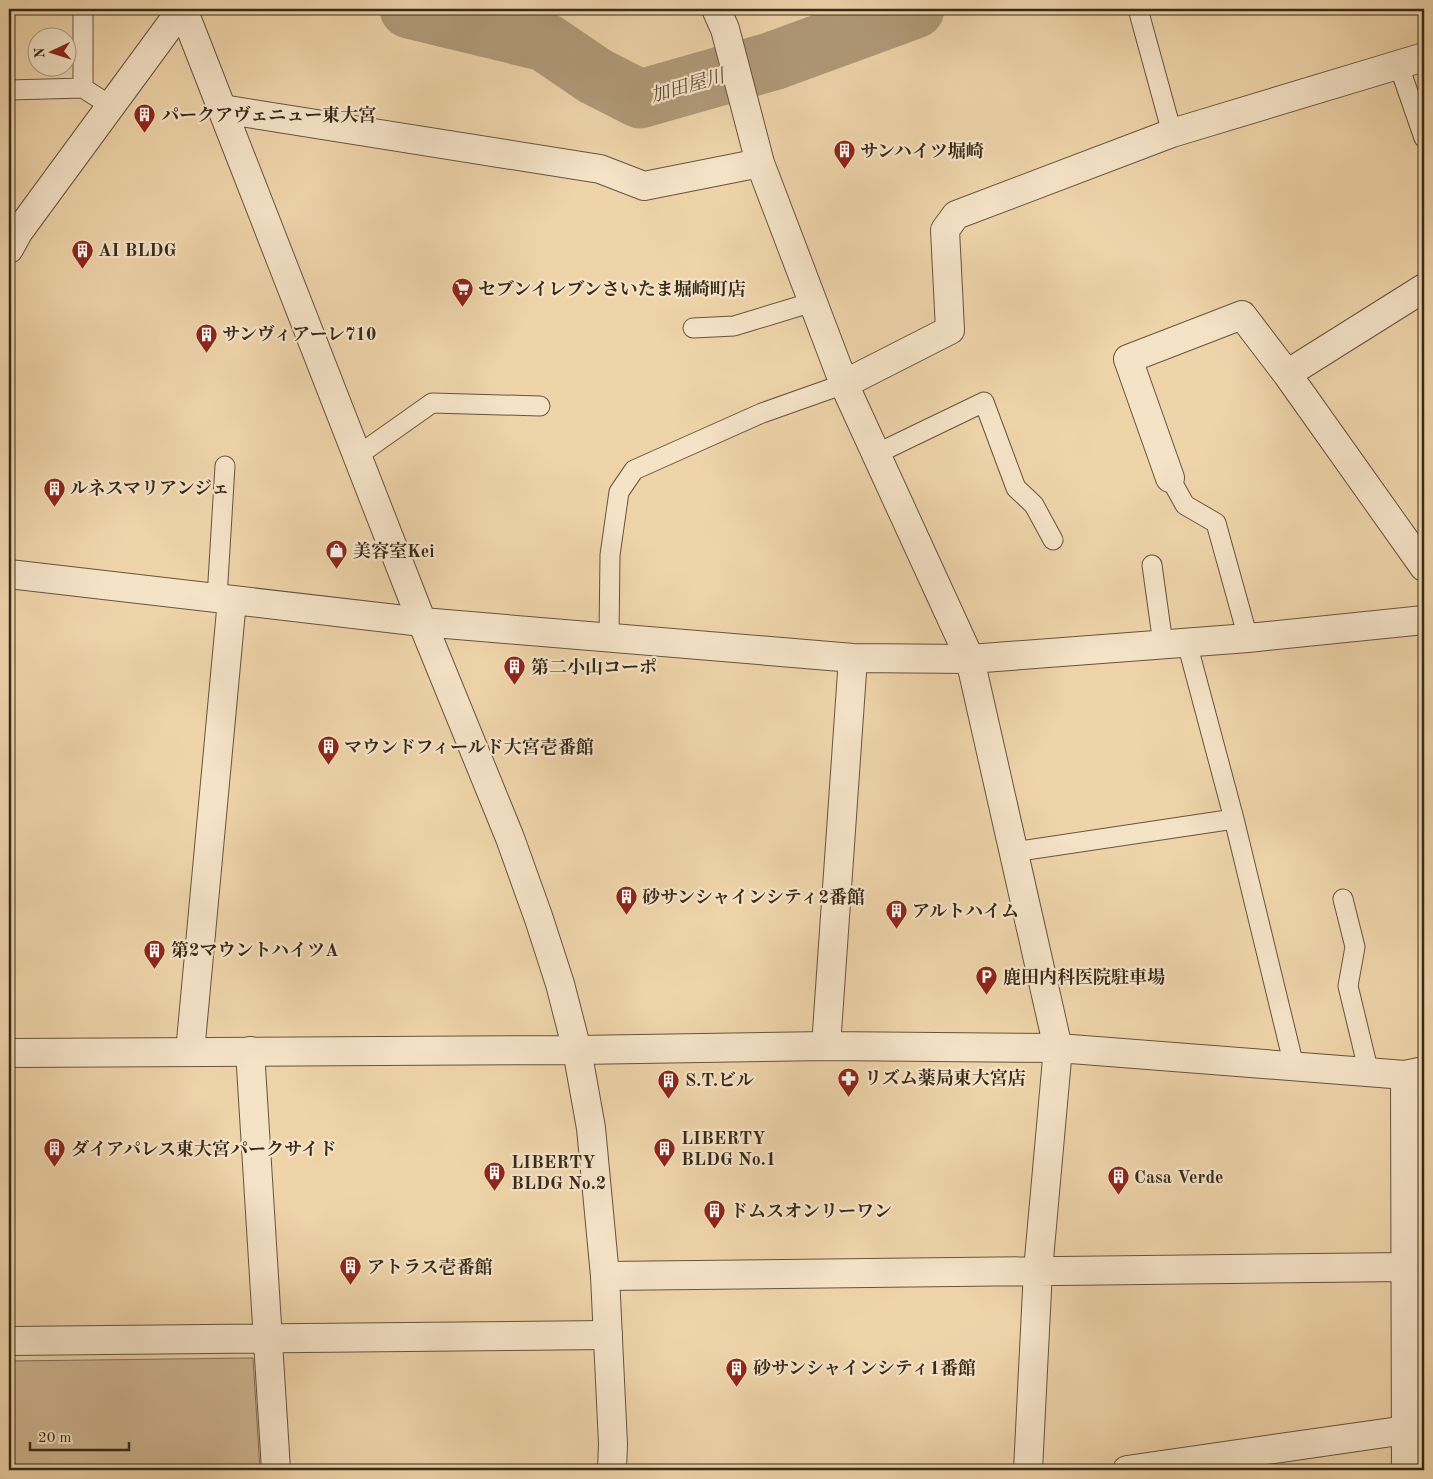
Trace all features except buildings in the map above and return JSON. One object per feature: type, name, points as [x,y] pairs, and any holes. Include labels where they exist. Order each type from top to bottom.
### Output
[{"type":"street","points":[[12,237],[183,9]]},
{"type":"street","points":[[183,9],[422,622],[510,838],[557,975],[577,1050],[591,1128],[605,1276],[613,1444],[612,1470]]},
{"type":"street","points":[[716,9],[725,29],[760,163],[844,384],[970,659],[1058,1048],[1038,1270],[1028,1470]]},
{"type":"street","points":[[844,384],[950,330],[944,230],[956,215],[1172,133],[1424,57]]},
{"type":"street","points":[[222,110],[600,170],[644,186],[760,163]]},
{"type":"street","points":[[1287,374],[1424,288]]},
{"type":"street","points":[[1170,478],[1128,359],[1242,315],[1287,374],[1424,567]]},
{"type":"street","points":[[9,574],[422,622],[853,658],[970,659],[1248,638],[1424,620]]},
{"type":"street","points":[[190,1052],[225,599]]},
{"type":"street","points":[[826,1046],[853,658]]},
{"type":"street","points":[[9,1052],[577,1050],[826,1046],[1058,1048],[1369,1073],[1414,1073],[1406,1267],[1406,1470]]},
{"type":"street","points":[[250,1051],[276,1470]]},
{"type":"street","points":[[605,1276],[1406,1267]]},
{"type":"street","points":[[9,1341],[608,1335]]},
{"type":"street","points":[[1127,1470],[1406,1430]]},
{"type":"lane","points":[[83,9],[83,88]]},
{"type":"lane","points":[[1138,9],[1172,133]]},
{"type":"lane","points":[[1399,66],[1424,138]]},
{"type":"lane","points":[[9,90],[83,88],[112,106]]},
{"type":"lane","points":[[693,328],[734,326],[813,302]]},
{"type":"lane","points":[[609,637],[610,554],[619,492],[634,470],[762,412],[844,384]]},
{"type":"lane","points":[[876,454],[984,402],[1016,488],[1034,505],[1053,540]]},
{"type":"lane","points":[[357,456],[432,403],[540,406]]},
{"type":"lane","points":[[225,466],[225,599]]},
{"type":"lane","points":[[1170,478],[1185,504],[1216,523],[1248,638]]},
{"type":"lane","points":[[1152,565],[1175,643],[1234,819],[1294,1066]]},
{"type":"lane","points":[[1013,852],[1234,819]]},
{"type":"lane","points":[[1343,899],[1355,947],[1348,986],[1369,1073]]},
{"type":"shaded area","points":[[253,1358],[260,1470],[9,1470],[9,1361]]},
{"type":"waterway","name":"加田屋川","points":[[409,9],[545,42],[595,76],[640,99],[773,61],[915,9]]},
{"type":"place","name":"パークアヴェニュー東大宮","points":[[145,134]]},
{"type":"place","name":"サンハイツ堀崎","points":[[844,170]]},
{"type":"place","name":"AI BLDG","points":[[82,269]]},
{"type":"place","name":"セブンイレブンさいたま堀崎町店","points":[[462,308]]},
{"type":"place","name":"サンヴィアーレ710","points":[[206,353]]},
{"type":"place","name":"ルネスマリアンジェ","points":[[54,507]]},
{"type":"place","name":"美容室Kei","points":[[337,570]]},
{"type":"place","name":"第二小山コーポ","points":[[515,686]]},
{"type":"place","name":"マウンドフィールド大宮壱番館","points":[[328,766]]},
{"type":"place","name":"砂サンシャインシティ2番館","points":[[626,916]]},
{"type":"place","name":"アルトハイム","points":[[896,930]]},
{"type":"place","name":"第2マウントハイツA","points":[[155,969]]},
{"type":"place","name":"鹿田内科医院駐車場","points":[[987,996]]},
{"type":"place","name":"リズム薬局東大宮店","points":[[848,1097]]},
{"type":"place","name":"S.T.ビル","points":[[669,1099]]},
{"type":"place","name":"LIBERTY BLDG No.1","points":[[665,1167]]},
{"type":"place","name":"ダイアパレス東大宮パークサイド","points":[[55,1168]]},
{"type":"place","name":"LIBERTY BLDG No.2","points":[[495,1191]]},
{"type":"place","name":"Casa Verde","points":[[1118,1196]]},
{"type":"place","name":"ドムスオンリーワン","points":[[714,1230]]},
{"type":"place","name":"アトラス壱番館","points":[[351,1286]]},
{"type":"place","name":"砂サンシャインシティ1番館","points":[[737,1387]]}]
